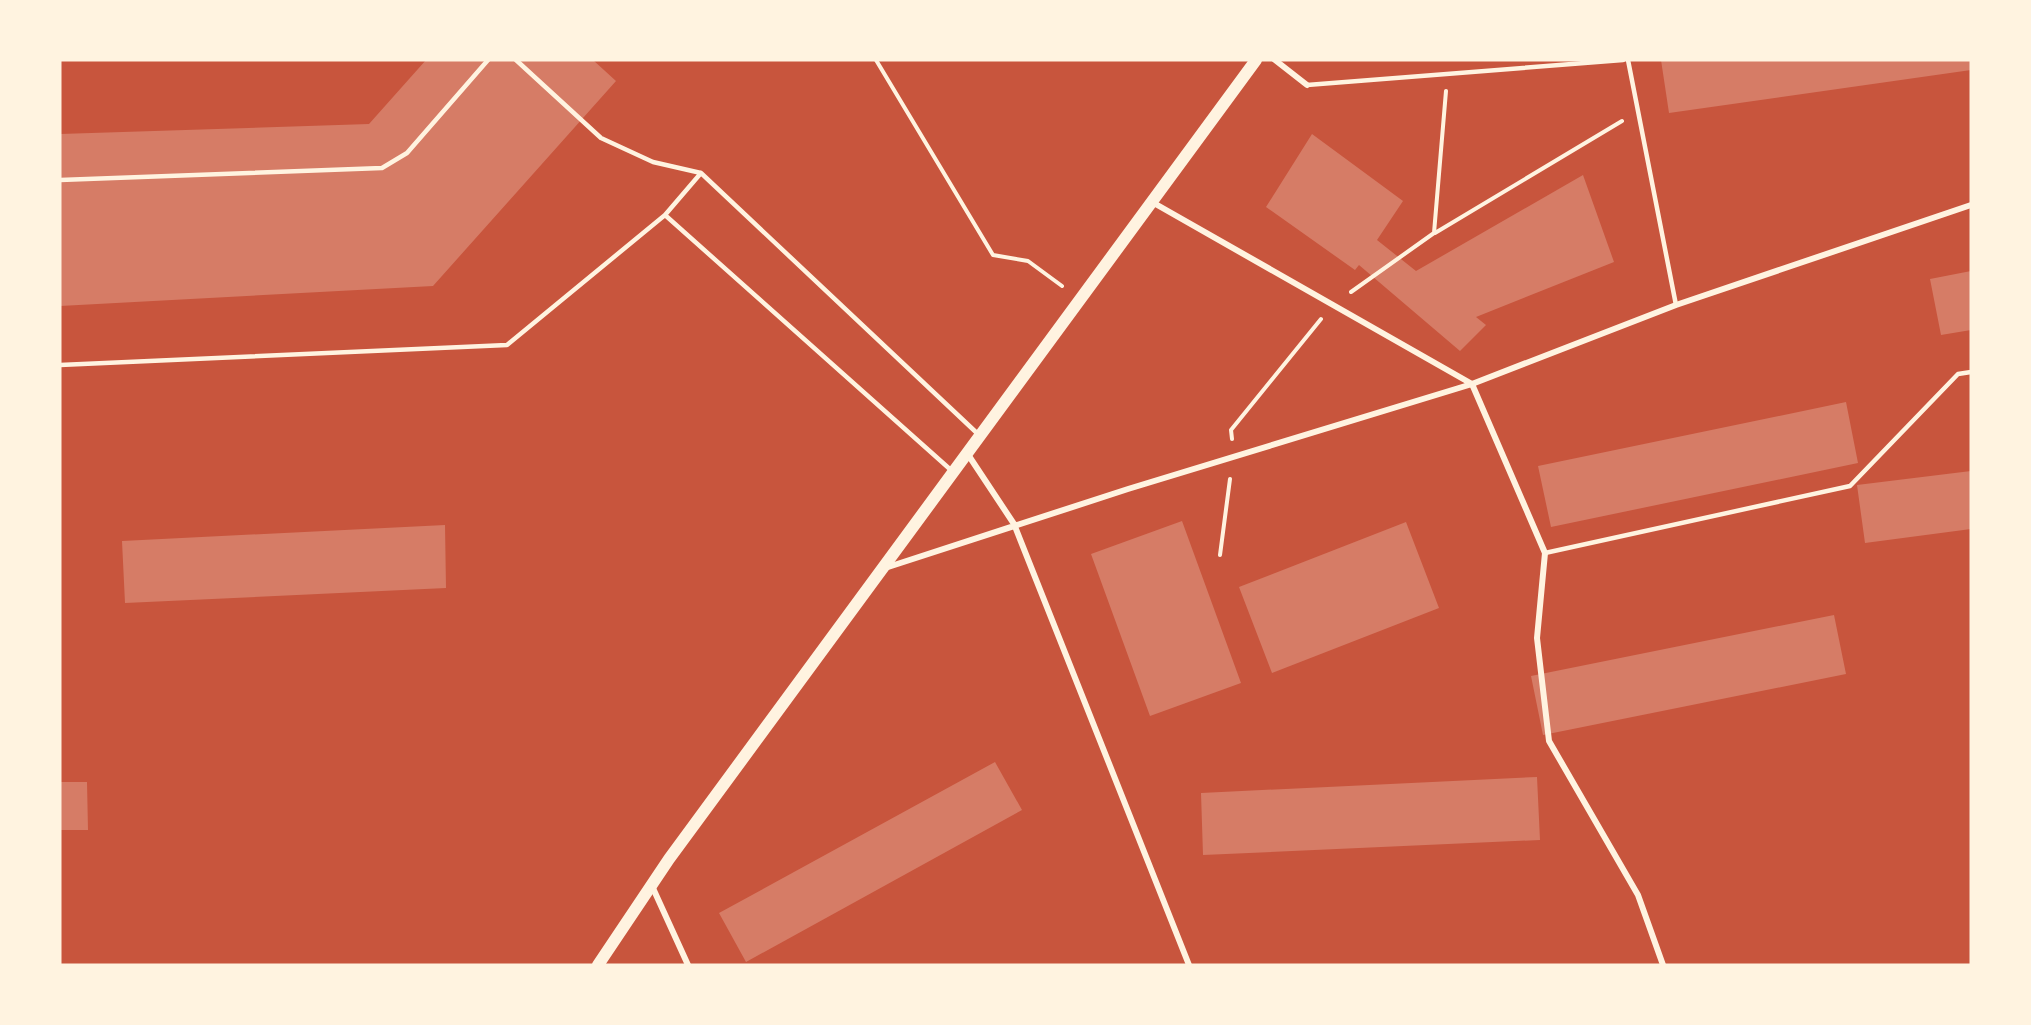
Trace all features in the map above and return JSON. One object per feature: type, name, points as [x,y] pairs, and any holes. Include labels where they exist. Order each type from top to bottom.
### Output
[{"type":"main road","points":[[598,965],[651,885],[884,568],[966,452],[1256,60]]},
{"type":"street","points":[[1275,60],[1307,85]]},
{"type":"street","points":[[1152,202],[1472,384],[1545,553],[1537,638],[1549,741],[1638,895],[1663,965]]},
{"type":"street","points":[[884,568],[1014,524],[1472,384],[1677,305],[1971,206]]},
{"type":"street","points":[[966,452],[1014,524],[1189,965]]},
{"type":"street","points":[[651,885],[688,965]]},
{"type":"lane","points":[[60,180],[382,168],[407,153],[488,60]]},
{"type":"lane","points":[[516,60],[601,138],[653,162],[701,173],[980,435]]},
{"type":"lane","points":[[1307,85],[1623,60]]},
{"type":"lane","points":[[1628,60],[1677,305]]},
{"type":"lane","points":[[60,365],[507,345],[665,215],[701,173]]},
{"type":"lane","points":[[665,215],[953,471]]},
{"type":"lane","points":[[1545,553],[1850,486],[1958,374],[1971,372]]},
{"type":"path","points":[[876,60],[993,255],[1028,261],[1080,299]]},
{"type":"path","points":[[1434,233],[1638,110]]},
{"type":"building","points":[[426,60],[593,60],[616,81],[433,286],[60,306],[60,134],[369,124]]},
{"type":"building","points":[[1661,60],[1971,60],[1971,70],[1669,113]]},
{"type":"building","points":[[1312,134],[1403,201],[1377,240],[1416,271],[1583,175],[1614,262],[1476,317],[1486,325],[1460,351],[1359,265],[1355,270],[1266,207]]},
{"type":"building","points":[[1971,271],[1971,330],[1941,335],[1930,279]]},
{"type":"building","points":[[1846,402],[1858,463],[1551,527],[1538,466]]},
{"type":"building","points":[[1971,471],[1971,529],[1865,543],[1857,485]]},
{"type":"building","points":[[1182,521],[1241,683],[1150,716],[1091,554]]},
{"type":"building","points":[[1406,522],[1439,608],[1272,673],[1239,587]]},
{"type":"building","points":[[445,525],[446,588],[125,603],[122,541]]},
{"type":"building","points":[[1834,615],[1846,674],[1543,735],[1531,676]]},
{"type":"building","points":[[995,762],[1022,810],[746,962],[719,913]]},
{"type":"building","points":[[1537,777],[1540,840],[1203,855],[1201,793]]},
{"type":"building","points":[[60,782],[87,782],[88,830],[60,830]]}]
